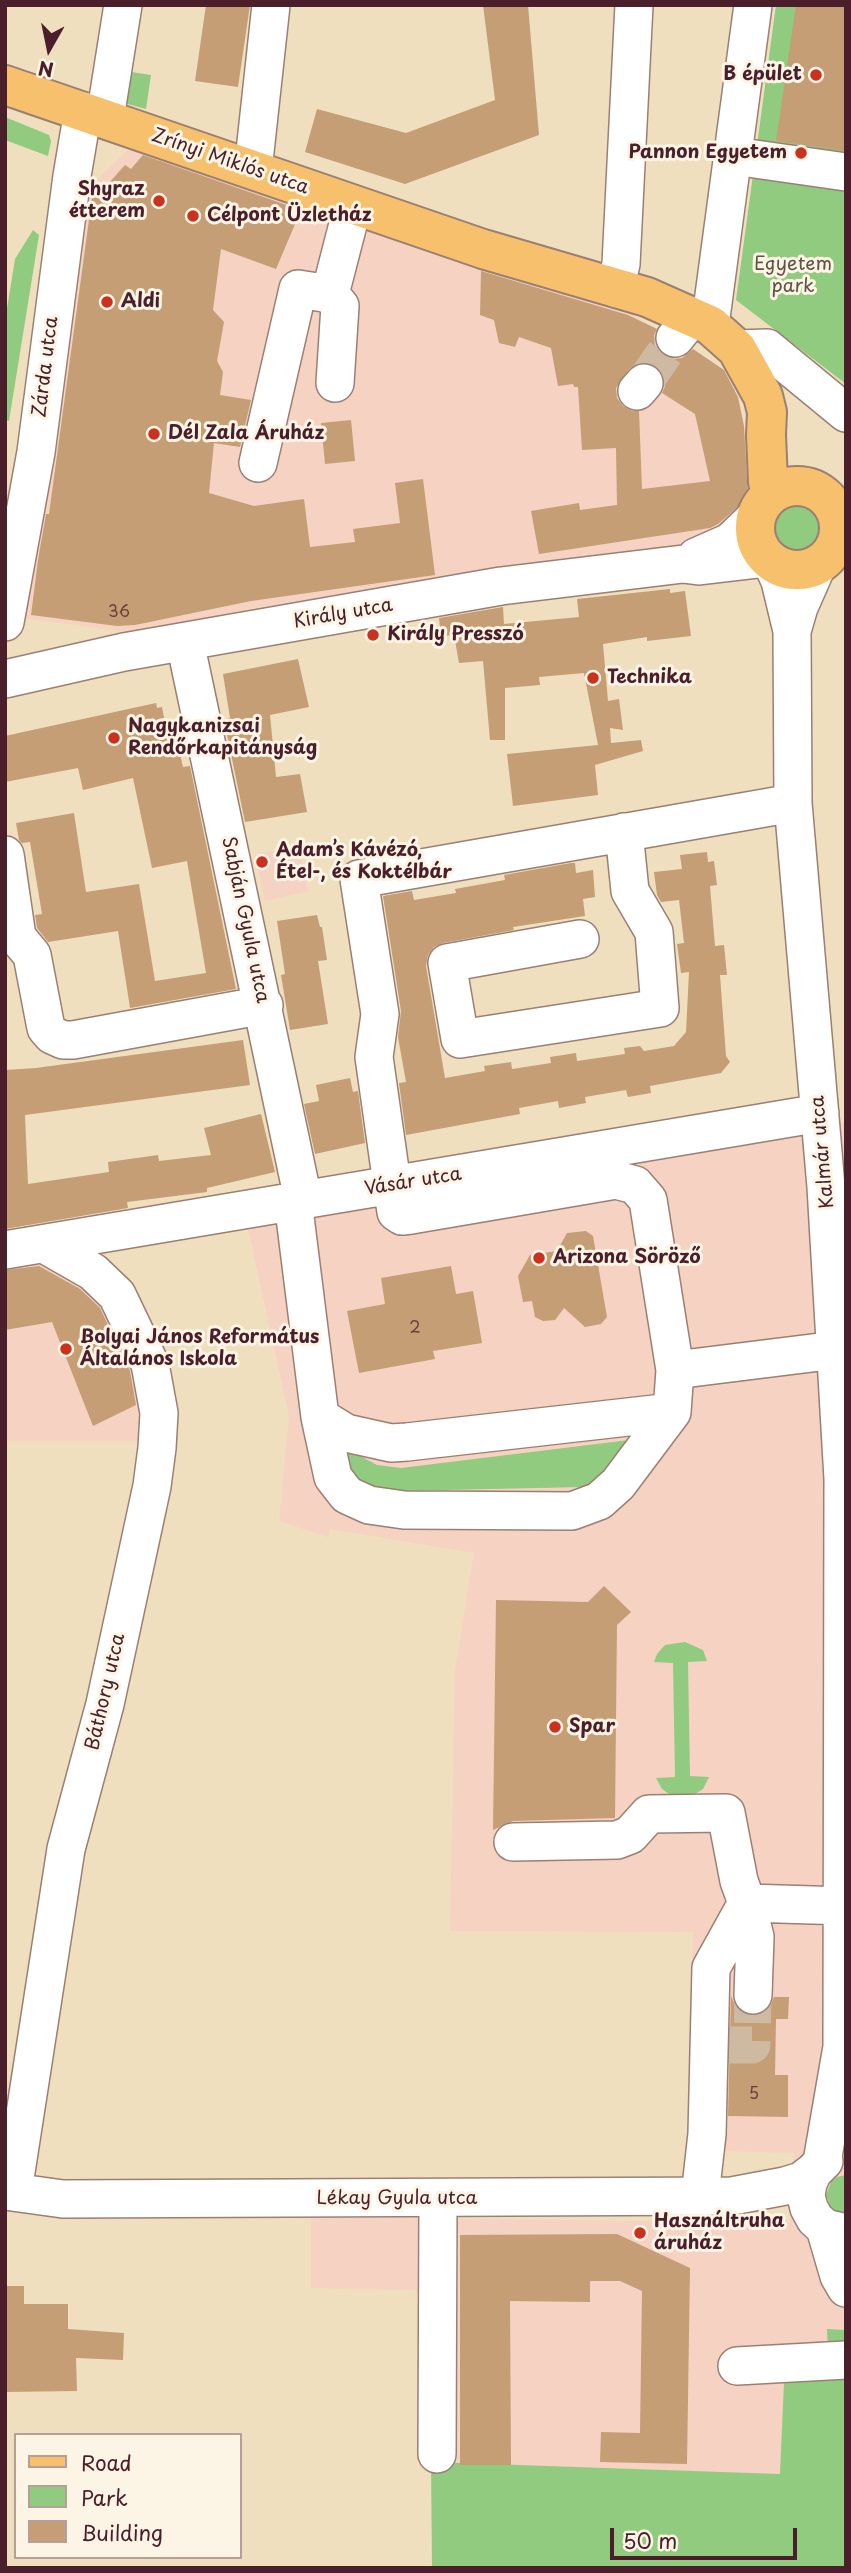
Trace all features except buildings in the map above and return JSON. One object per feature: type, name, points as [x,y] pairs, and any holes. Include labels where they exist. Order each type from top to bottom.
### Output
[{"type":"main road","name":"Zrínyi Miklós utca","points":[[5,85],[483,249],[647,297],[704,332]]},
{"type":"main road","points":[[704,332],[755,379],[768,412],[779,427],[789,464],[830,502],[835,545],[797,571],[784,569],[769,560],[756,538],[768,481],[768,412]]},
{"type":"main road","points":[[764,506],[792,486],[814,490]]},
{"type":"street","name":"Zárda utca","points":[[5,622],[36,452],[70,190],[94,115],[123,5]]},
{"type":"street","points":[[253,170],[271,5]]},
{"type":"street","points":[[615,288],[621,264],[634,5]]},
{"type":"street","points":[[753,5],[734,156],[704,332],[767,348],[846,413]]},
{"type":"street","points":[[734,156],[846,172]]},
{"type":"street","points":[[330,295],[353,205]]},
{"type":"street","points":[[258,463],[298,289],[330,295],[340,306],[335,383]]},
{"type":"street","name":"Király utca","points":[[683,564],[730,542],[764,506]]},
{"type":"street","name":"Kalmár utca","points":[[792,631],[808,583],[835,545]]},
{"type":"street","name":"Király utca","points":[[5,679],[115,654],[501,586],[683,564],[699,566],[769,560]]},
{"type":"street","name":"Kalmár utca","points":[[769,560],[780,581],[792,631],[793,803],[828,1092],[843,1479],[844,2054],[827,2163],[808,2183],[806,2196],[809,2208],[829,2227],[839,2276],[846,2288]]},
{"type":"street","name":"Sabján Gyula utca","points":[[185,642],[264,1005],[298,1200],[320,1417],[333,1477],[347,1495],[369,1505],[404,1510],[572,1511],[599,1501],[618,1484],[672,1412]]},
{"type":"street","points":[[320,1417],[346,1433],[391,1443],[672,1412],[675,1370],[648,1200],[635,1185],[616,1180],[402,1216],[396,1212],[374,1057],[380,1014],[359,879],[793,803]]},
{"type":"street","points":[[580,939],[447,963],[460,1039],[660,1007],[654,932],[630,891],[624,832]]},
{"type":"street","points":[[5,855],[17,937],[32,955],[46,1028],[52,1035],[73,1040],[264,1005]]},
{"type":"street","name":"Vásár utca","points":[[5,1250],[391,1186],[828,1092]]},
{"type":"street","name":"Báthory utca","points":[[5,2178],[16,2172],[66,1849],[105,1704],[158,1448],[159,1412],[150,1364],[117,1295],[93,1272],[44,1244]]},
{"type":"street","points":[[675,1370],[836,1350]]},
{"type":"street","points":[[513,1842],[617,1840],[630,1835],[649,1814],[726,1813],[739,1881],[755,1937],[753,1995]]},
{"type":"street","points":[[747,1903],[844,1906]]},
{"type":"street","points":[[716,2196],[707,2134],[714,2044],[711,1968],[747,1903]]},
{"type":"street","points":[[716,2196],[785,2186],[801,2180],[827,2163]]},
{"type":"street","points":[[5,2191],[63,2199]]},
{"type":"street","points":[[716,2196],[771,2204],[829,2227]]},
{"type":"street","name":"Lékay Gyula utca","points":[[63,2199],[716,2196]]},
{"type":"street","points":[[5,2217],[17,2210],[63,2199]]},
{"type":"street","points":[[437,2454],[438,2199]]},
{"type":"street","points":[[737,2366],[846,2360]]},
{"type":"shaded area","points":[[141,143],[633,314],[733,383],[759,489],[720,533],[695,544],[252,608],[146,632],[118,631],[23,618],[88,188],[133,145]]},
{"type":"shaded area","points":[[298,846],[308,891],[265,901],[255,855]]},
{"type":"shaded area","points":[[846,1122],[846,2330],[828,2329],[829,2377],[784,2383],[781,2474],[417,2462],[418,2290],[311,2288],[311,2217],[790,2223],[794,2153],[688,2150],[693,1932],[450,1931],[455,1671],[474,1553],[330,1529],[328,1537],[279,1521],[289,1416],[248,1228]]},
{"type":"shaded area","name":"Bolyai János Református Általános Iskola","points":[[38,1263],[77,1277],[107,1299],[147,1400],[147,1441],[5,1441],[5,1270]]},
{"type":"green space","name":"Egyetem park","points":[[776,5],[846,5],[846,384],[736,300]]},
{"type":"green space","points":[[125,71],[151,75],[146,109],[120,102]]},
{"type":"green space","points":[[5,117],[49,135],[51,141],[48,156],[5,140]]},
{"type":"green space","points":[[33,230],[39,235],[9,421],[5,420],[5,321],[15,259]]},
{"type":"green space","points":[[796,501],[815,509],[823,528],[815,547],[796,555],[777,547],[769,528],[777,509]]},
{"type":"green space","points":[[629,1440],[597,1482],[584,1487],[396,1491],[376,1489],[352,1477],[342,1449],[345,1448],[377,1465],[401,1468]]},
{"type":"green space","points":[[685,1642],[703,1650],[707,1661],[688,1662],[690,1776],[709,1777],[703,1789],[690,1797],[672,1796],[662,1789],[656,1778],[675,1777],[673,1663],[654,1662],[665,1645]]},
{"type":"green space","points":[[846,2175],[846,2216],[831,2208],[826,2195],[831,2182]]},
{"type":"green space","points":[[827,2329],[846,2330],[846,2568],[432,2568],[431,2462],[780,2474],[784,2382],[829,2377]]},
{"type":"tunnel","points":[[644,383],[675,338]]},
{"type":"tunnel","points":[[719,2045],[752,2045],[753,1995]]},
{"type":"place","name":"B épület","points":[[816,75]]},
{"type":"place","name":"Pannon Egyetem","points":[[801,153]]},
{"type":"place","name":"Shyraz étterem","points":[[159,201]]},
{"type":"place","name":"Célpont Üzletház","points":[[193,216]]},
{"type":"place","name":"Aldi","points":[[107,302]]},
{"type":"place","name":"Dél Zala Áruház","points":[[154,434]]},
{"type":"place","name":"Király Presszó","points":[[373,635]]},
{"type":"place","name":"Technika","points":[[593,678]]},
{"type":"place","name":"Nagykanizsai Rendőrkapitányság","points":[[114,738]]},
{"type":"place","name":"Adam’s Kávézó, Étel-, és Koktélbár","points":[[262,862]]},
{"type":"place","name":"Arizona Söröző","points":[[539,1258]]},
{"type":"place","name":"Bolyai János Református Általános Iskola","points":[[66,1349]]},
{"type":"place","name":"Spar","points":[[555,1727]]},
{"type":"place","name":"Használtruha áruház","points":[[640,2233]]}]
